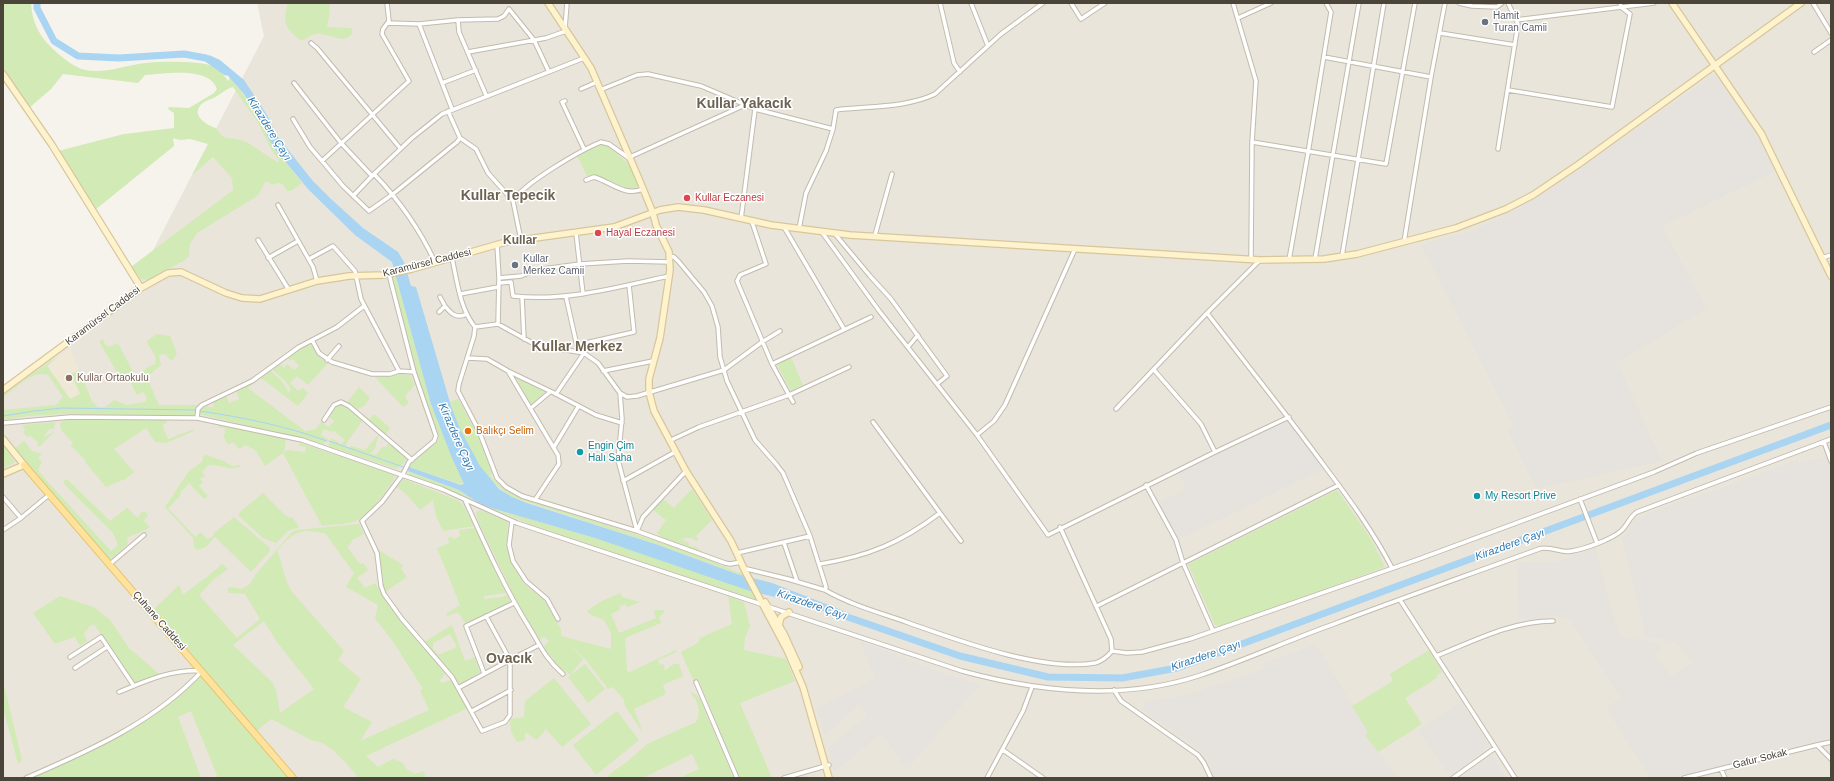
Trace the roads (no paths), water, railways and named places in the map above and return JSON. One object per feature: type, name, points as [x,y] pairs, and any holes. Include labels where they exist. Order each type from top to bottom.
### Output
[{"type":"main road","points":[[548,3],[584,58],[600,90],[653,213],[656,225],[670,259],[660,338],[649,379],[649,392],[656,416],[686,471],[712,510],[748,572],[784,644],[802,683],[832,778]]},
{"type":"main road","points":[[1672,3],[1761,133],[1831,276]]},
{"type":"main road","name":"Karamürsel Caddesi","points":[[3,390],[141,288],[168,273],[178,272],[214,289],[242,298],[260,299],[317,281],[357,275],[389,274],[452,258],[497,244],[614,227],[672,207],[688,208],[752,222],[835,233],[1260,260],[1342,257],[1404,243],[1480,220],[1533,194],[1579,164],[1801,3]]},
{"type":"main road","points":[[3,74],[52,145],[141,288]]},
{"type":"main road","points":[[3,439],[24,465],[3,474]]},
{"type":"main road","name":"Çuhane Caddesi","points":[[24,465],[293,778]]},
{"type":"main road","points":[[764,603],[779,625],[806,685],[829,778]]},
{"type":"main road","points":[[779,625],[781,617],[789,612]]},
{"type":"street","points":[[387,3],[388,23]]},
{"type":"street","points":[[322,161],[409,80],[382,34],[382,29],[388,23],[419,24],[458,20],[498,19],[504,16],[508,9],[509,3]]},
{"type":"street","points":[[468,52],[557,35],[566,29],[567,3]]},
{"type":"street","points":[[940,3],[954,63],[960,72]]},
{"type":"street","points":[[971,3],[988,46]]},
{"type":"street","points":[[799,229],[806,193],[826,150],[833,129],[836,110],[923,100],[935,94],[1014,22],[1043,3]]},
{"type":"street","points":[[1071,3],[1082,19],[1106,3]]},
{"type":"street","points":[[1233,3],[1256,81],[1252,142],[1250,259]]},
{"type":"street","points":[[1238,18],[1271,3]]},
{"type":"street","points":[[1289,260],[1331,12],[1326,3]]},
{"type":"street","points":[[1315,259],[1359,3]]},
{"type":"street","points":[[1342,257],[1384,3]]},
{"type":"street","points":[[1252,142],[1386,164],[1415,3]]},
{"type":"street","points":[[1404,243],[1431,77],[1445,3],[1440,3]]},
{"type":"street","points":[[1459,3],[1472,6],[1497,7],[1502,3]]},
{"type":"street","points":[[1498,149],[1518,24],[1508,3]]},
{"type":"street","points":[[1516,20],[1621,5],[1654,3]]},
{"type":"street","points":[[1814,3],[1831,33]]},
{"type":"street","points":[[1508,90],[1612,107],[1630,14],[1621,5]]},
{"type":"street","points":[[508,9],[534,40],[548,72]]},
{"type":"street","points":[[458,20],[457,29],[486,95]]},
{"type":"street","points":[[419,24],[442,83],[460,138],[476,149],[488,173],[513,201],[521,240]]},
{"type":"street","points":[[1440,33],[1515,45]]},
{"type":"street","points":[[1814,52],[1831,40]]},
{"type":"street","points":[[311,43],[317,48],[373,114],[400,148]]},
{"type":"street","points":[[1324,57],[1403,73],[1431,77]]},
{"type":"street","points":[[353,196],[400,148],[421,130],[450,110],[584,58]]},
{"type":"street","points":[[442,83],[476,70]]},
{"type":"street","points":[[600,90],[637,75],[644,74],[701,86],[747,104],[755,109],[833,129]]},
{"type":"street","points":[[580,89],[596,82]]},
{"type":"street","points":[[294,83],[341,143],[393,194],[422,235],[435,262]]},
{"type":"street","points":[[565,101],[562,102],[584,150]]},
{"type":"street","points":[[513,201],[520,193],[543,174],[584,150],[604,142],[630,158],[747,104]]},
{"type":"street","points":[[741,220],[755,109]]},
{"type":"street","points":[[293,119],[310,147],[353,196],[369,211],[393,194],[455,144],[460,138]]},
{"type":"street","points":[[875,235],[892,174]]},
{"type":"street","points":[[586,180],[594,177],[626,191],[635,192],[643,189]]},
{"type":"street","points":[[278,205],[308,259],[317,281]]},
{"type":"street","points":[[752,222],[766,264],[740,275],[737,280],[772,364],[793,402]]},
{"type":"street","points":[[784,227],[844,329]]},
{"type":"street","points":[[821,231],[908,347],[977,435],[1048,535],[1060,527],[1289,417]]},
{"type":"street","points":[[576,233],[583,294]]},
{"type":"street","points":[[835,233],[870,276],[888,294],[947,376],[937,384]]},
{"type":"street","points":[[258,240],[289,290]]},
{"type":"street","points":[[268,258],[298,241]]},
{"type":"street","points":[[497,244],[499,278],[498,324]]},
{"type":"street","points":[[308,259],[333,246],[357,275],[360,297],[399,371]]},
{"type":"street","points":[[977,435],[994,421],[1005,405],[1075,249]]},
{"type":"street","points":[[1822,258],[1831,255]]},
{"type":"street","points":[[452,258],[460,294],[467,314],[475,327],[468,358],[459,384],[459,394],[479,431],[497,478],[503,485],[535,500],[637,531],[728,564],[741,562]]},
{"type":"street","points":[[499,278],[521,276],[530,271],[580,264],[676,258],[710,300],[718,324],[719,352],[724,370],[757,444],[768,454],[783,473],[810,536],[826,583],[825,590]]},
{"type":"street","points":[[1116,409],[1207,313],[1260,260]]},
{"type":"street","points":[[389,274],[414,372],[437,438],[407,465],[382,502],[362,519],[362,523],[377,553],[381,586],[384,594],[402,619],[452,677],[482,731],[505,722],[511,713],[510,660],[486,616]]},
{"type":"street","points":[[460,294],[511,282],[513,296],[566,296],[583,294],[669,276]]},
{"type":"street","points":[[577,345],[634,332],[629,285]]},
{"type":"street","points":[[440,296],[445,306],[455,316],[461,317],[467,314]]},
{"type":"street","points":[[566,296],[578,351]]},
{"type":"street","points":[[522,297],[525,334],[524,339]]},
{"type":"street","points":[[197,416],[198,409],[205,404],[252,381],[272,365],[312,340],[337,327],[364,306]]},
{"type":"street","points":[[439,312],[445,306]]},
{"type":"street","points":[[1207,313],[1289,417],[1379,545],[1392,568]]},
{"type":"street","points":[[772,364],[871,317]]},
{"type":"street","points":[[475,327],[498,324],[524,339],[545,347],[584,353],[595,361],[620,393],[632,397],[724,370],[762,342],[780,331]]},
{"type":"street","points":[[908,347],[918,335]]},
{"type":"street","points":[[312,340],[319,353],[328,360],[372,374],[390,374],[399,371],[414,372]]},
{"type":"street","points":[[328,360],[339,346]]},
{"type":"street","points":[[556,394],[584,353]]},
{"type":"street","points":[[468,358],[487,359],[508,371],[556,394],[578,407],[596,415],[622,423]]},
{"type":"street","points":[[603,371],[653,361]]},
{"type":"street","points":[[669,442],[741,411],[789,395],[849,367]]},
{"type":"street","points":[[1154,370],[1200,424],[1215,452]]},
{"type":"street","points":[[508,371],[554,447],[560,462],[535,500]]},
{"type":"street","points":[[531,408],[550,392]]},
{"type":"street","points":[[620,393],[622,423],[618,455],[623,481],[637,531]]},
{"type":"street","points":[[324,420],[334,405],[341,402],[349,406],[412,460]]},
{"type":"street","points":[[554,447],[578,407]]},
{"type":"street","points":[[748,572],[798,581],[825,590],[846,601],[894,618],[973,645],[1010,655],[1064,664],[1100,661],[1112,651],[1127,653],[1142,652],[1171,645],[1213,631],[1580,502],[1697,453],[1831,407]]},
{"type":"street","points":[[3,423],[70,417],[197,416],[302,440],[403,473],[512,521],[764,603],[962,671],[998,680],[1068,690],[1114,690],[1166,684],[1201,675],[1539,549],[1548,548],[1568,552],[1618,533],[1631,516],[1637,512],[1831,439]]},
{"type":"street","points":[[873,422],[961,542]]},
{"type":"street","points":[[1824,442],[1831,461]]},
{"type":"street","points":[[623,481],[675,452]]},
{"type":"street","points":[[637,531],[643,517],[686,471]]},
{"type":"street","points":[[1146,485],[1176,540],[1183,563],[1213,631]]},
{"type":"street","points":[[1097,606],[1338,485]]},
{"type":"street","points":[[3,530],[21,518],[50,494]]},
{"type":"street","points":[[3,497],[21,518]]},
{"type":"street","points":[[465,499],[490,556],[514,603],[547,659],[563,674]]},
{"type":"street","points":[[1580,502],[1596,541]]},
{"type":"street","points":[[820,564],[857,557],[880,549],[909,535],[940,513]]},
{"type":"street","points":[[512,521],[509,545],[513,561],[526,581],[547,599],[558,619]]},
{"type":"street","points":[[1060,527],[1111,639],[1112,651]]},
{"type":"street","points":[[110,564],[144,535]]},
{"type":"street","points":[[737,553],[810,536]]},
{"type":"street","points":[[784,543],[798,581]]},
{"type":"street","points":[[1400,600],[1515,778]]},
{"type":"street","points":[[484,673],[466,626],[514,603]]},
{"type":"street","points":[[1436,656],[1515,626],[1541,621],[1554,621]]},
{"type":"street","points":[[70,657],[101,637],[134,686]]},
{"type":"street","points":[[458,688],[539,645]]},
{"type":"street","points":[[75,668],[107,647]]},
{"type":"street","points":[[119,692],[163,675],[181,671],[202,671]]},
{"type":"street","points":[[26,778],[103,742],[129,728],[172,699],[189,685],[202,671]]},
{"type":"street","points":[[696,682],[737,778]]},
{"type":"street","points":[[987,778],[1003,750],[1028,699],[1032,686]]},
{"type":"street","points":[[472,711],[511,690]]},
{"type":"street","points":[[1114,690],[1121,701],[1198,755],[1204,763],[1211,778]]},
{"type":"street","name":"Gafur Sokak","points":[[1684,778],[1831,742]]},
{"type":"street","points":[[1817,745],[1831,759]]},
{"type":"street","points":[[1453,778],[1495,748]]},
{"type":"street","points":[[1003,750],[1043,778]]},
{"type":"street","points":[[784,778],[827,765]]},
{"type":"street","points":[[1721,768],[1725,778]]},
{"type":"water","points":[[209,55],[220,60],[244,80],[267,115],[278,137],[312,180],[363,228],[398,252],[404,262],[411,286],[416,287],[451,406],[460,429],[480,466],[499,489],[512,497],[527,503],[658,545],[737,574],[772,583],[849,613],[847,619],[796,602],[750,591],[595,538],[488,507],[480,504],[459,490],[408,471],[409,467],[461,485],[464,484],[431,404],[392,262],[355,235],[308,189],[275,149],[266,134],[262,122],[244,94],[216,62],[206,58]]},
{"type":"waterway","name":"Kirazdere Çayı","points":[[37,3],[37,8],[54,41],[78,56],[119,58],[184,54],[206,58],[226,72]]},
{"type":"waterway","points":[[3,416],[62,408],[196,410]]},
{"type":"waterway","points":[[199,411],[264,423],[327,441]]},
{"type":"waterway","name":"Kirazdere Çayı","points":[[839,614],[960,656],[1048,677],[1122,678],[1177,668],[1831,425]]},
{"type":"waterway","points":[[329,441],[409,469]]},
{"type":"place","name":"Hamit Turan Camii","points":[[1485,22]]},
{"type":"place","name":"Kullar Eczanesi","points":[[687,198]]},
{"type":"place","name":"Hayal Eczanesi","points":[[598,233]]},
{"type":"place","name":"Kullar Merkez Camii","points":[[515,265]]},
{"type":"place","name":"Kullar Ortaokulu","points":[[69,378]]},
{"type":"place","name":"Balıkçı Selim","points":[[468,431]]},
{"type":"place","name":"Engin Çim Halı Saha","points":[[580,452]]},
{"type":"place","name":"My Resort Prive","points":[[1477,496]]},
{"type":"district","name":"Kullar Yakacık","points":[[744,104]]},
{"type":"district","name":"Kullar Tepecik","points":[[508,196]]},
{"type":"district","name":"Kullar","points":[[520,241]]},
{"type":"district","name":"Kullar Merkez","points":[[577,347]]},
{"type":"district","name":"Ovacık","points":[[509,659]]}]
